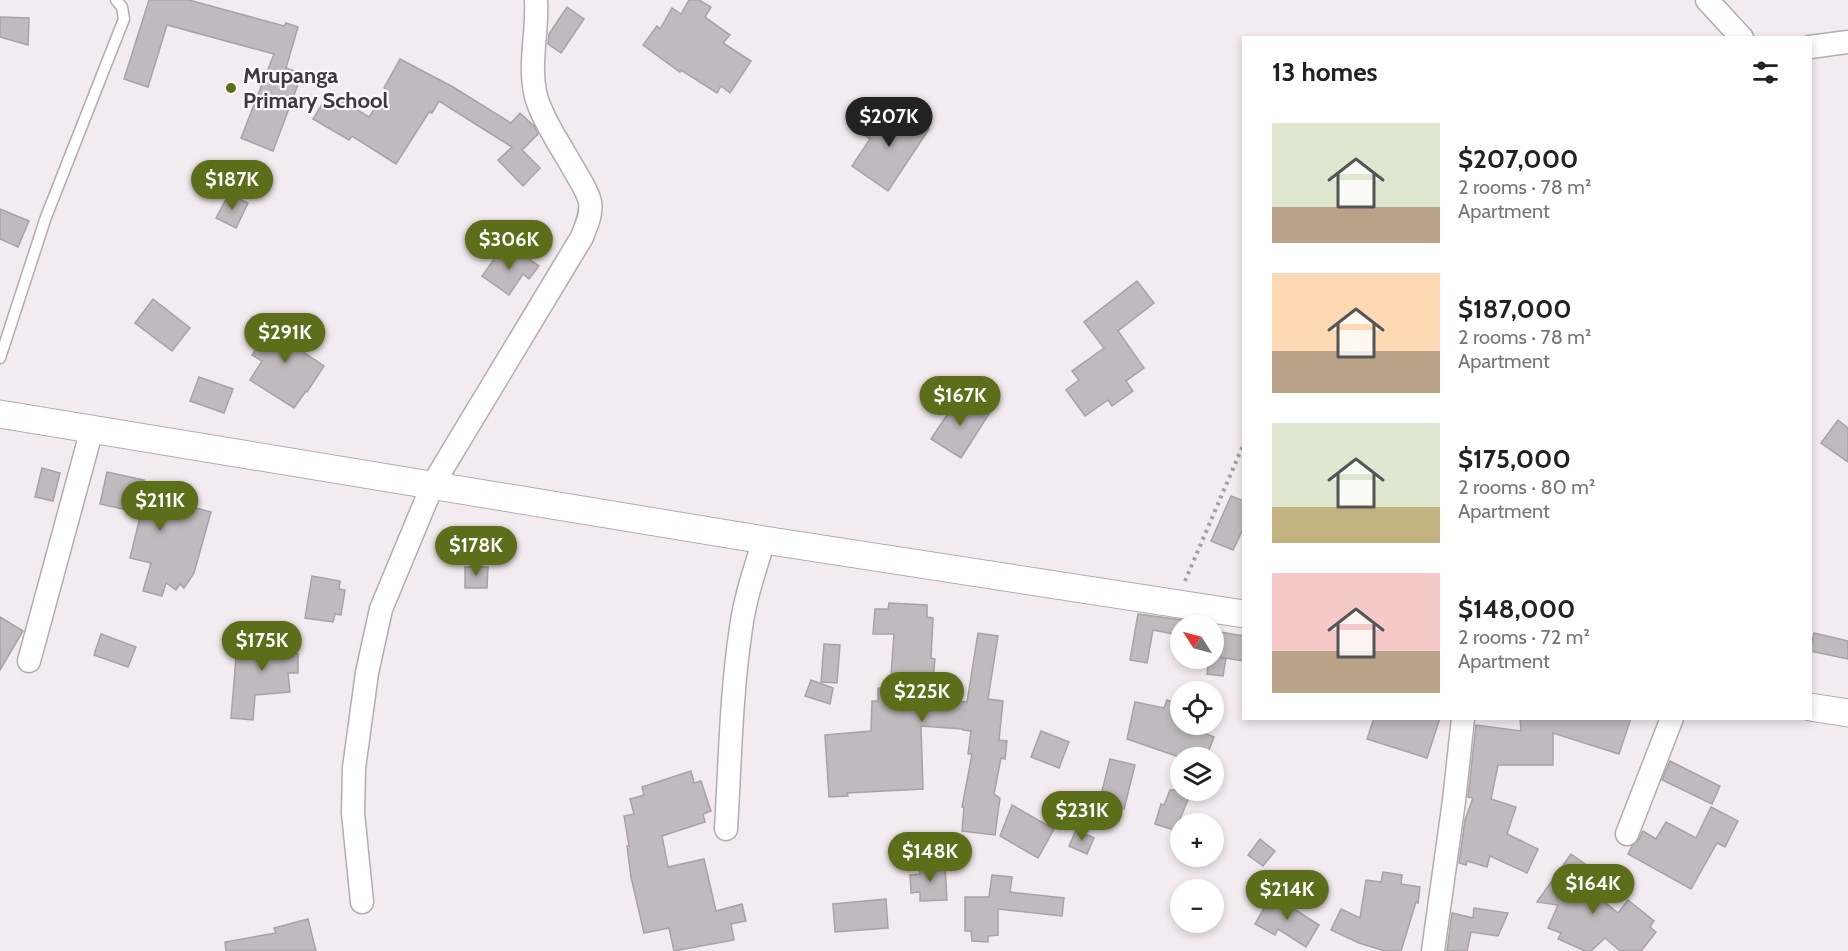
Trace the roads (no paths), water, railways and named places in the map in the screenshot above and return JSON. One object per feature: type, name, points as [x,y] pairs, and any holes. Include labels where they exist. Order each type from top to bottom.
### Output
[{"type":"street","points":[[362,902],[353,813],[353,779],[367,673],[381,609],[433,484],[570,257],[590,219],[590,202],[583,186],[535,94],[533,76],[536,0]]},
{"type":"street","points":[[1707,0],[1740,36]]},
{"type":"street","points":[[1812,47],[1848,42]]},
{"type":"street","points":[[0,414],[764,540],[1242,614]]},
{"type":"street","points":[[30,661],[92,429]]},
{"type":"street","points":[[726,829],[741,627],[748,591],[764,540]]},
{"type":"street","points":[[1812,707],[1848,713]]},
{"type":"street","points":[[1433,951],[1463,720]]},
{"type":"street","points":[[1627,834],[1671,720]]},
{"type":"lane","points":[[0,358],[46,217],[124,19],[122,7],[116,0]]},
{"type":"place","name":"Mrupanga Primary School","points":[[231,88]]}]
